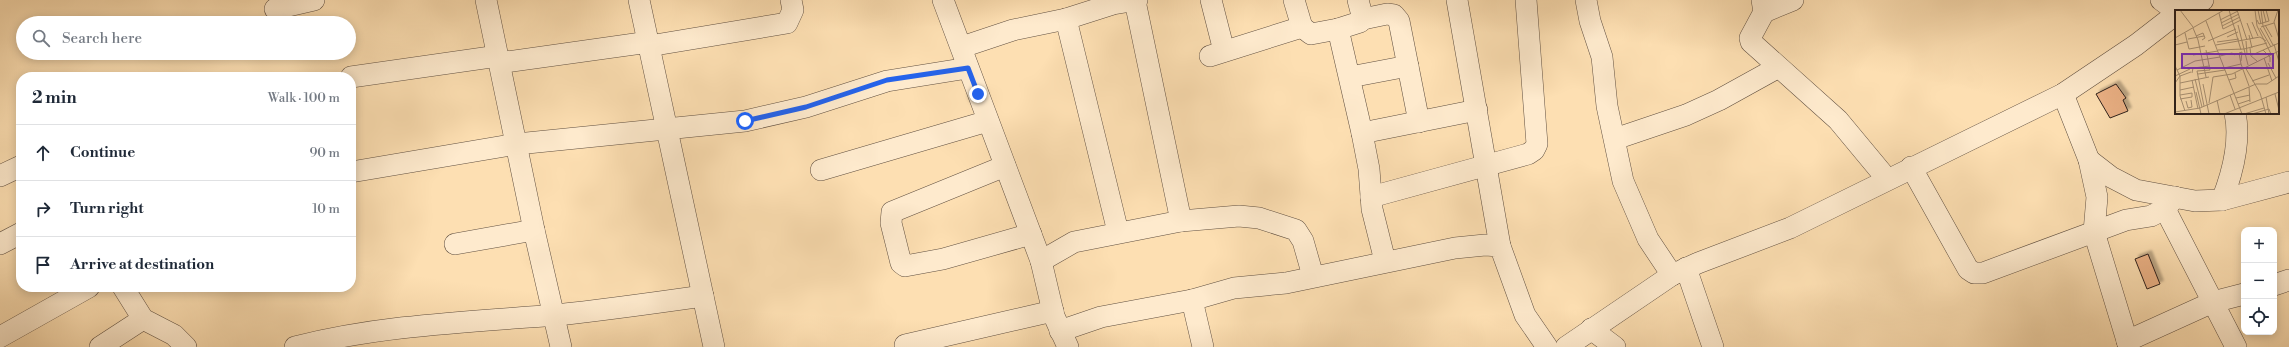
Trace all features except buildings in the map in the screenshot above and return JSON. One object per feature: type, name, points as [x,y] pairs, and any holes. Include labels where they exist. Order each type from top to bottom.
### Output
[{"type":"street","points":[[275,9],[314,0]]},
{"type":"street","points":[[486,0],[534,230],[561,347]]},
{"type":"street","points":[[639,0],[714,347]]},
{"type":"street","points":[[356,76],[498,59],[649,44],[787,23],[793,10],[791,0]]},
{"type":"street","points":[[943,0],[1042,261],[1053,311],[1064,339],[1101,317],[1192,300],[1234,288],[1286,283],[1313,276],[1455,248],[1485,245],[1500,246]]},
{"type":"street","points":[[962,47],[1013,30],[1066,19],[1108,3],[1136,0],[1181,221]]},
{"type":"street","points":[[1211,0],[1217,54],[1302,27]]},
{"type":"street","points":[[1294,0],[1302,27],[1310,34],[1338,29],[1360,22],[1360,10],[1394,15],[1399,21],[1419,122]]},
{"type":"street","points":[[1457,0],[1500,246],[1525,315],[1547,347]]},
{"type":"street","points":[[1371,197],[1486,164],[1528,154],[1534,150],[1537,144],[1526,0]]},
{"type":"street","points":[[1586,0],[1590,20],[1602,57],[1607,106],[1623,181],[1648,239],[1679,272],[1713,347]]},
{"type":"street","points":[[1793,0],[1763,6],[1750,40],[1777,68],[1838,120],[1887,179]]},
{"type":"street","points":[[2161,0],[2175,12]]},
{"type":"street","points":[[2183,10],[2203,0]]},
{"type":"street","points":[[1566,347],[1679,272],[1790,228],[1865,192],[1911,167],[1994,129],[2063,94],[2136,45],[2175,14]]},
{"type":"street","points":[[1066,19],[1118,232]]},
{"type":"street","points":[[1338,29],[1362,133],[1369,169],[1371,197],[1385,262]]},
{"type":"street","points":[[1350,77],[1408,66]]},
{"type":"street","points":[[356,171],[414,163],[517,144],[668,130],[745,121],[806,107],[887,80],[968,68]]},
{"type":"street","points":[[1615,139],[1686,115],[1719,100],[1777,68]]},
{"type":"street","points":[[2063,94],[2089,160],[2098,196],[2094,232],[2128,344],[2213,302],[2241,295]]},
{"type":"street","points":[[1362,133],[1477,110]]},
{"type":"street","points":[[2222,200],[2235,157],[2238,129],[2235,114]]},
{"type":"street","points":[[821,170],[988,121]]},
{"type":"street","points":[[2089,160],[2111,177],[2136,190],[2170,203],[2222,200],[2289,182]]},
{"type":"street","points":[[1005,166],[892,212],[891,222],[901,263],[905,266],[943,259],[1031,234]]},
{"type":"street","points":[[1911,167],[1968,269],[1974,273],[1983,273],[2126,220],[2152,216],[2170,203]]},
{"type":"street","points":[[0,176],[16,168]]},
{"type":"street","points":[[2170,203],[2213,302],[2236,347]]},
{"type":"street","points":[[1042,261],[1074,242],[1118,232],[1181,221],[1239,216],[1259,218],[1296,230],[1303,241],[1313,276]]},
{"type":"street","points":[[454,244],[534,230]]},
{"type":"street","points":[[0,244],[16,236]]},
{"type":"street","points":[[2277,284],[2289,280]]},
{"type":"street","points":[[0,337],[80,292]]},
{"type":"street","points":[[126,292],[143,319],[174,335],[186,347]]},
{"type":"street","points":[[295,347],[341,336],[413,326],[608,310],[702,296]]},
{"type":"street","points":[[1192,300],[1203,347]]},
{"type":"street","points":[[904,345],[1053,311]]},
{"type":"street","points":[[100,347],[143,319]]},
{"type":"street","points":[[1591,329],[1615,347]]},
{"type":"route","points":[[745,121],[806,107],[887,80],[968,68],[978,94]]}]
